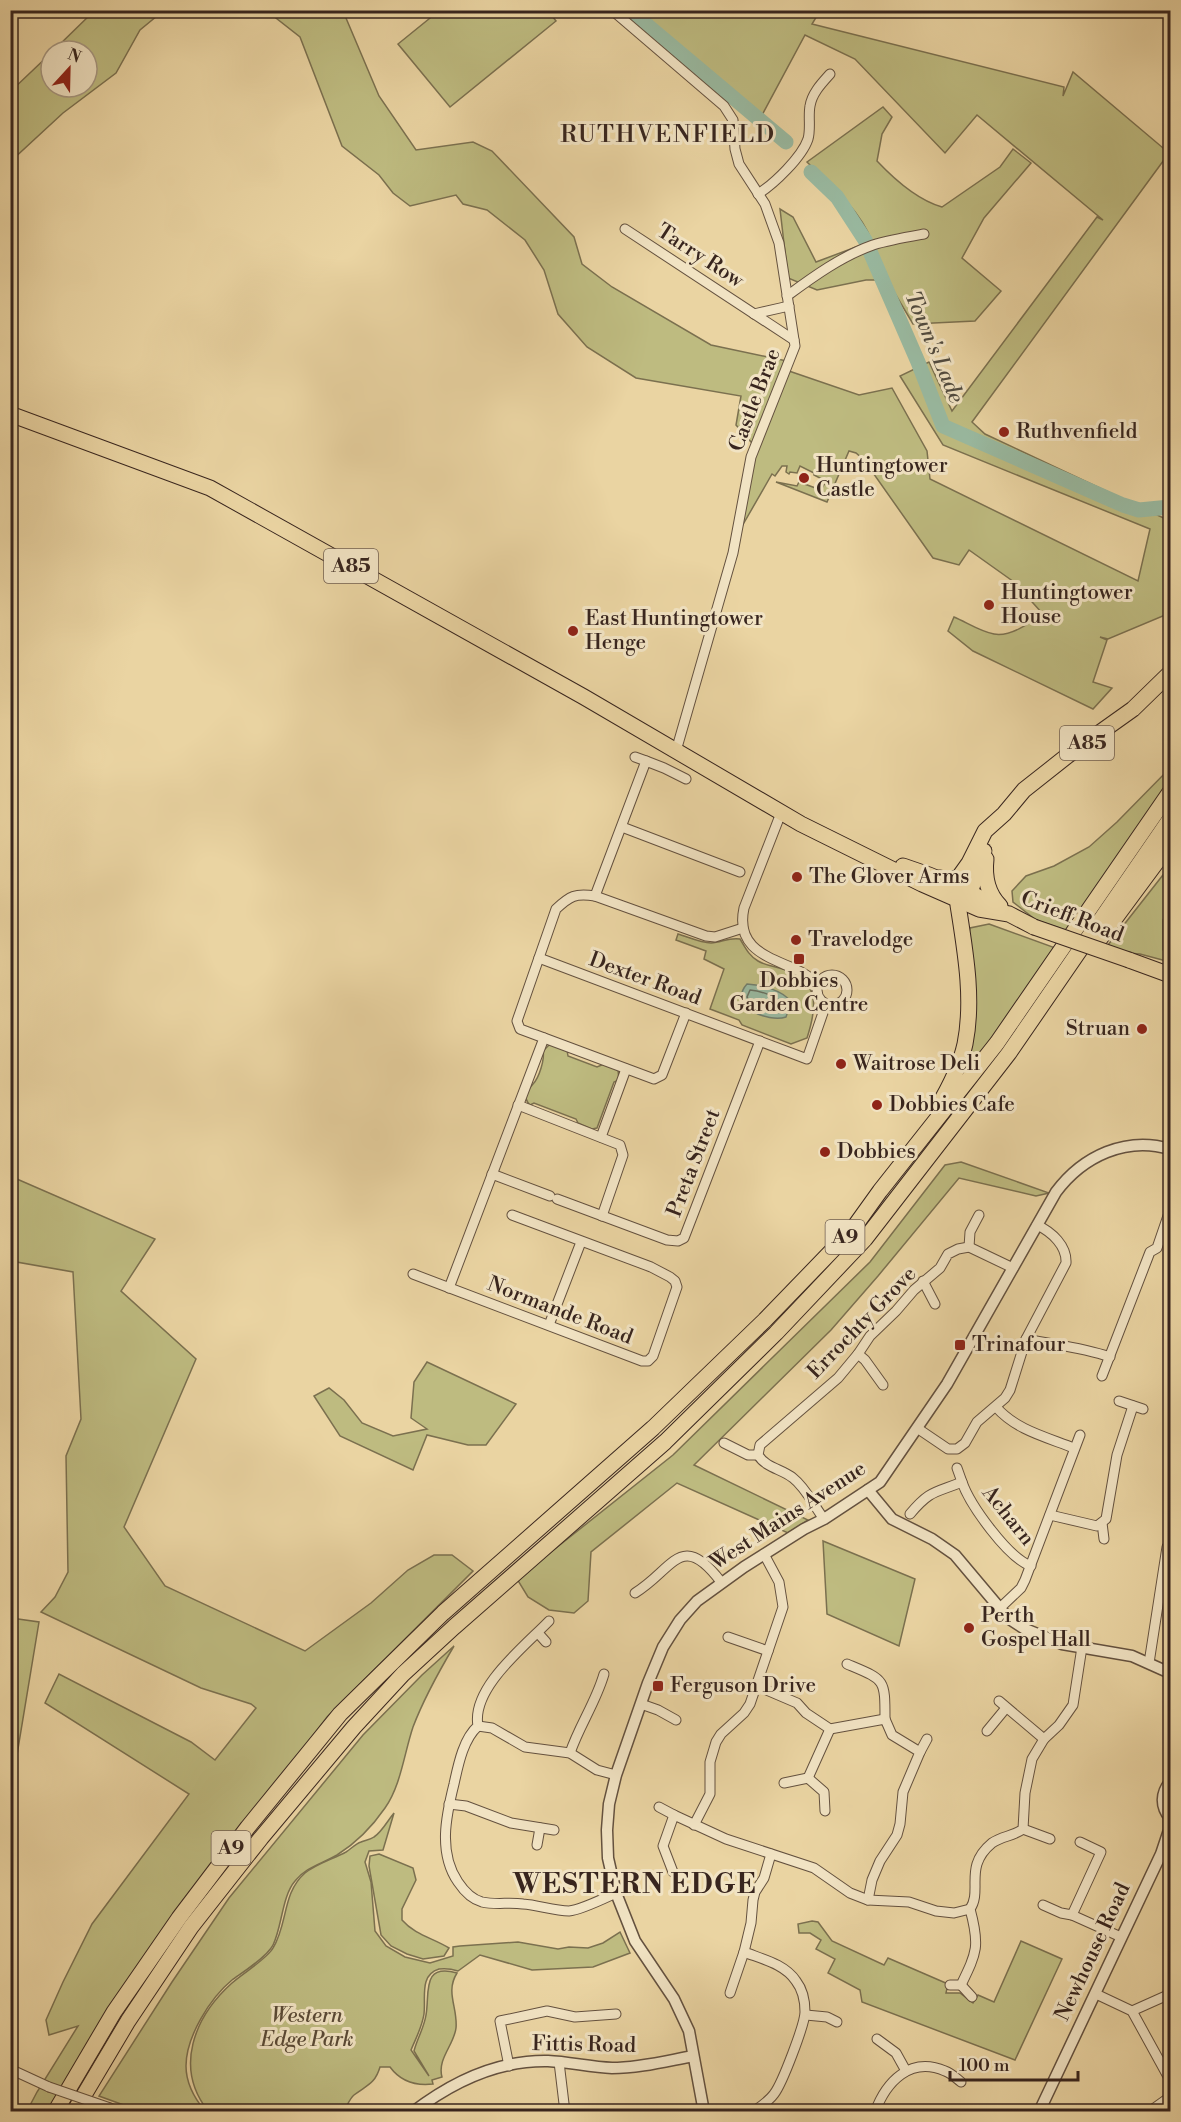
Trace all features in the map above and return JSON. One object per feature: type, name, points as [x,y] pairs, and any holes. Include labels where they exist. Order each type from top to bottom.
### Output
[{"type":"highway","name":"A85","points":[[10,414],[210,488],[573,691],[782,813],[922,884],[964,891]]},
{"type":"highway","name":"A85","points":[[964,891],[988,839],[1004,814],[1024,790],[1133,709],[1170,673]]},
{"type":"highway","name":"A9","points":[[55,2112],[114,2012],[179,1918],[248,1827],[340,1714],[443,1613],[653,1428],[852,1230],[997,1043],[1170,792]]},
{"type":"highway","points":[[964,891],[985,831],[1004,814]]},
{"type":"highway","name":"A9","points":[[1009,1053],[1170,819]]},
{"type":"highway","name":"A85","points":[[988,839],[984,871],[988,887],[995,901],[1009,914]]},
{"type":"highway","name":"A9","points":[[74,2112],[128,2021],[191,1927],[327,1758],[403,1674],[462,1619],[665,1442],[776,1333],[865,1239],[1074,973],[1170,844]]},
{"type":"highway","name":"A85","points":[[868,856],[940,879],[964,891]]},
{"type":"highway","name":"A9","points":[[910,1154],[948,1088],[964,1046],[969,998],[958,906],[964,891]]},
{"type":"highway","name":"Crieff Road","points":[[964,891],[979,909],[1009,914],[1034,927],[1170,975]]},
{"type":"street","name":"Castle Brae","points":[[612,10],[724,106],[733,120],[735,148],[739,164],[765,204],[779,243],[795,346],[751,457],[733,553],[676,751]]},
{"type":"street","points":[[758,194],[785,173],[801,150],[808,138],[814,114],[810,104],[815,93],[830,74]]},
{"type":"street","name":"Tarry Row","points":[[625,229],[794,340]]},
{"type":"street","points":[[788,296],[819,273],[863,249],[924,234]]},
{"type":"street","name":"Tarry Row","points":[[754,314],[789,306]]},
{"type":"street","points":[[635,757],[686,779]]},
{"type":"street","points":[[595,896],[646,761]]},
{"type":"street","points":[[782,813],[744,908],[743,928],[757,951],[802,972],[818,984],[819,998],[826,1004],[835,1004],[842,1000],[846,992],[845,983],[834,975],[825,977],[818,984]]},
{"type":"street","points":[[622,827],[740,872]]},
{"type":"street","points":[[686,1013],[662,1075],[654,1079],[520,1029],[517,1021],[556,909],[568,897],[595,896],[706,936],[715,937],[743,928]]},
{"type":"street","name":"Dexter Road","points":[[539,958],[807,1059],[826,1004]]},
{"type":"street","points":[[449,1288],[544,1038]]},
{"type":"street","name":"Preta Street","points":[[492,1174],[667,1240],[684,1239],[760,1041]]},
{"type":"street","points":[[601,1137],[626,1069]]},
{"type":"street","points":[[518,1105],[620,1145],[623,1155],[602,1216]]},
{"type":"street","name":"West Mains Avenue","points":[[704,2112],[689,2031],[682,2014],[635,1941],[616,1893],[608,1858],[609,1805],[616,1775],[656,1661],[680,1620],[697,1602],[722,1582],[880,1482],[947,1384],[1037,1225],[1064,1182],[1080,1166],[1094,1156],[1121,1147],[1154,1145],[1170,1149]]},
{"type":"street","name":"Normande Road","points":[[413,1274],[642,1361],[653,1356],[677,1287],[675,1281],[651,1267],[512,1215]]},
{"type":"street","points":[[979,1215],[970,1232],[969,1247],[1013,1268]]},
{"type":"street","points":[[1102,1376],[1150,1252],[1157,1248],[1170,1216]]},
{"type":"street","points":[[917,1428],[953,1451],[965,1443],[977,1422],[996,1407],[1010,1390],[1026,1339],[1066,1263],[1064,1250],[1057,1239],[1037,1225]]},
{"type":"street","points":[[549,1325],[581,1242]]},
{"type":"street","name":"Errochty Grove","points":[[758,1455],[760,1445],[838,1378],[870,1336],[923,1281],[932,1277],[948,1254],[969,1247]]},
{"type":"street","points":[[923,1281],[935,1304]]},
{"type":"street","points":[[1026,1339],[1043,1344],[1076,1346],[1110,1357]]},
{"type":"street","points":[[858,1354],[883,1385]]},
{"type":"street","points":[[1050,1515],[1097,1526],[1106,1519],[1117,1455],[1138,1408],[1119,1401]]},
{"type":"street","points":[[996,1407],[1010,1421],[1019,1426],[1074,1448]]},
{"type":"street","points":[[999,1607],[1021,1588],[1080,1435]]},
{"type":"street","points":[[724,1443],[748,1455],[758,1455],[769,1466],[796,1479],[824,1519]]},
{"type":"street","name":"Acharn","points":[[957,1468],[967,1497],[1008,1550],[1017,1559],[1031,1566]]},
{"type":"street","name":"Acharn","points":[[910,1514],[924,1498],[962,1482]]},
{"type":"street","points":[[868,1490],[892,1520],[932,1539],[955,1556],[1008,1618],[1032,1633],[1062,1644],[1111,1652],[1149,1663],[1170,1673]]},
{"type":"street","points":[[1102,1523],[1104,1539]]},
{"type":"street","points":[[1149,1663],[1167,1547]]},
{"type":"street","points":[[694,1825],[710,1794],[710,1762],[716,1742],[721,1734],[744,1713],[757,1686],[783,1607],[779,1582],[764,1554]]},
{"type":"street","points":[[635,1593],[649,1584],[676,1558],[692,1556],[705,1562],[722,1582]]},
{"type":"street","points":[[478,1726],[479,1704],[488,1688],[497,1675],[549,1621]]},
{"type":"street","points":[[538,1633],[546,1642]]},
{"type":"street","points":[[728,1637],[768,1651]]},
{"type":"street","points":[[1023,1829],[1032,1759],[1044,1739],[1059,1725],[1073,1705],[1082,1647]]},
{"type":"street","points":[[848,1664],[880,1680],[885,1688],[885,1719],[892,1736],[920,1752]]},
{"type":"street","points":[[570,1753],[576,1735],[598,1694],[604,1674]]},
{"type":"street","points":[[757,1686],[796,1703],[806,1713],[831,1729],[885,1719]]},
{"type":"street","points":[[641,1704],[676,1720]]},
{"type":"street","points":[[987,1731],[1003,1705],[1044,1739]]},
{"type":"street","points":[[616,1775],[597,1770],[570,1753],[525,1747],[492,1728],[478,1726],[470,1733],[457,1772],[449,1804],[445,1852],[454,1877],[467,1894],[480,1902],[518,1903],[567,1911],[578,1909],[616,1893]]},
{"type":"street","points":[[808,1778],[831,1729]]},
{"type":"street","points":[[868,1900],[872,1880],[880,1861],[897,1835],[903,1792],[927,1739]]},
{"type":"street","points":[[784,1783],[808,1778]]},
{"type":"street","points":[[808,1778],[824,1792],[825,1811]]},
{"type":"street","name":"Newhouse Road","points":[[1039,2112],[1168,1838],[1170,1817],[1162,1803],[1163,1795],[1170,1782]]},
{"type":"street","points":[[449,1804],[466,1806],[511,1823],[554,1830]]},
{"type":"street","points":[[659,1807],[726,1839],[814,1868],[850,1893],[868,1900],[909,1902],[936,1911],[954,1913],[970,1909],[974,1904],[975,1870],[980,1857],[992,1844],[1023,1829],[1050,1839]]},
{"type":"street","points":[[673,1872],[663,1846],[674,1815]]},
{"type":"street","points":[[537,1845],[540,1828]]},
{"type":"street","points":[[1072,1915],[1101,1852],[1080,1842]]},
{"type":"street","points":[[730,1993],[744,1952],[755,1892],[764,1878],[771,1854]]},
{"type":"street","points":[[1043,1905],[1121,1937]]},
{"type":"street","points":[[961,1985],[976,1951],[977,1934],[970,1909]]},
{"type":"street","points":[[744,1952],[774,1963],[796,1980],[804,1998],[806,2015],[782,2082],[773,2096],[754,2111]]},
{"type":"street","points":[[950,1985],[961,1985],[972,1997]]},
{"type":"street","points":[[1096,1994],[1132,2012],[1170,2080]]},
{"type":"street","points":[[1132,2012],[1170,1994]]},
{"type":"street","points":[[497,2010],[508,2066]]},
{"type":"street","points":[[500,2021],[538,2011],[554,2011],[575,2017],[616,2014]]},
{"type":"street","points":[[806,2015],[827,2017],[837,2022]]},
{"type":"street","points":[[876,2039],[896,2053],[906,2071]]},
{"type":"street","name":"Fittis Road","points":[[413,2112],[448,2088],[477,2074],[508,2066],[544,2061],[610,2068],[693,2056]]},
{"type":"street","points":[[559,2062],[565,2112]]},
{"type":"street","points":[[875,2112],[883,2092],[906,2071],[932,2068],[945,2071],[961,2082]]},
{"type":"street","points":[[10,2069],[49,2087],[120,2112]]},
{"type":"street","points":[[1149,2112],[1170,2097]]},
{"type":"green space","points":[[440,10],[548,11],[556,21],[450,107],[398,44]]},
{"type":"green space","points":[[94,11],[163,11],[140,30],[116,73],[99,86],[99,39],[65,39]]},
{"type":"green space","points":[[267,11],[343,11],[379,96],[416,150],[473,142],[492,151],[574,237],[582,264],[612,287],[711,345],[787,361],[752,443],[736,425],[741,396],[636,378],[587,347],[558,314],[544,270],[525,240],[487,210],[463,204],[456,195],[410,206],[393,193],[379,175],[342,146],[300,37]]},
{"type":"green space","points":[[639,11],[820,11],[812,24],[1064,87],[1063,96],[1073,72],[1169,153],[972,422],[985,434],[1170,521],[1170,613],[1108,639],[1100,637],[1107,640],[1093,682],[1112,688],[1093,709],[973,651],[948,631],[954,617],[989,633],[1007,633],[1026,625],[1042,613],[1014,582],[969,550],[959,565],[933,558],[864,460],[856,453],[849,451],[827,502],[776,482],[797,486],[799,482],[821,490],[826,481],[800,466],[797,473],[790,472],[789,474],[786,472],[787,466],[782,466],[775,476],[772,474],[741,528],[754,455],[786,370],[859,395],[892,388],[927,451],[930,479],[1138,581],[1150,529],[943,445],[900,376],[929,362],[952,411],[1097,217],[1103,220],[977,115],[945,153],[855,59],[805,35],[761,117]]},
{"type":"green space","points":[[39,64],[39,99],[82,99],[11,161],[11,91]]},
{"type":"green space","points":[[883,107],[892,117],[882,134],[877,161],[907,188],[933,204],[942,207],[1000,167],[1013,149],[1031,163],[984,218],[962,258],[1001,291],[975,321],[913,324],[887,280],[866,280],[817,290],[788,278],[780,209],[793,217],[816,262],[872,241],[852,208],[807,162]]},
{"type":"green space","points":[[1170,768],[1170,786],[1071,932],[1036,920],[1013,902],[1012,891],[1026,876],[1054,866],[1089,847]]},
{"type":"green space","points":[[1170,866],[1170,908],[1163,920],[1163,950],[1170,953],[1170,962],[1127,953],[1108,945]]},
{"type":"green space","points":[[989,924],[1061,950],[956,1084],[970,928]]},
{"type":"green space","points":[[678,934],[707,943],[740,939],[758,961],[789,971],[802,979],[812,993],[813,1001],[812,1019],[807,1038],[791,1044],[742,1025],[739,1020],[710,1009],[724,969],[704,959],[706,951],[676,940]]},
{"type":"green space","points":[[550,1044],[567,1050],[568,1056],[597,1067],[604,1064],[618,1070],[619,1080],[614,1082],[597,1128],[592,1129],[578,1123],[576,1119],[534,1103],[530,1105],[526,1099],[526,1094],[539,1073],[543,1051]]},
{"type":"green space","points":[[961,1162],[1049,1193],[1036,1196],[959,1178],[831,1330],[694,1465],[808,1520],[788,1533],[677,1483],[591,1552],[588,1601],[574,1613],[549,1610],[528,1597],[517,1579],[673,1455],[870,1262],[945,1165]]},
{"type":"green space","points":[[10,1176],[155,1239],[121,1291],[196,1359],[124,1527],[165,1586],[305,1651],[371,1603],[408,1570],[434,1555],[452,1555],[473,1571],[327,1717],[201,1883],[51,2112],[27,2111],[78,2026],[49,2035],[46,2020],[92,1924],[189,1794],[45,1703],[59,1674],[191,1742],[215,1760],[256,1708],[251,1704],[201,1688],[41,1612],[55,1597],[68,1572],[66,1456],[81,1419],[73,1272],[11,1261]]},
{"type":"green space","points":[[427,1362],[516,1404],[486,1445],[468,1445],[427,1435],[413,1470],[340,1436],[314,1396],[329,1388],[344,1400],[362,1423],[393,1436],[427,1429],[411,1418],[414,1382]]},
{"type":"green space","points":[[823,1541],[915,1579],[899,1646],[827,1614]]},
{"type":"green space","points":[[10,1618],[39,1622],[11,1791]]},
{"type":"green space","points":[[454,1646],[417,1716],[399,1779],[385,1808],[351,1845],[299,1876],[287,1895],[276,1938],[270,1950],[224,1988],[201,2019],[190,2043],[186,2066],[192,2090],[205,2111],[140,2111],[99,2096],[229,1898],[363,1735]]},
{"type":"green space","name":"Western Edge Park","points":[[394,1813],[383,1850],[369,1851],[365,1862],[371,1882],[375,1931],[386,1946],[405,1957],[430,1963],[453,1956],[453,1947],[518,1942],[558,1949],[588,1948],[603,1943],[620,1932],[630,1953],[593,1967],[532,1970],[480,1955],[458,1971],[439,1969],[433,1972],[428,1976],[426,1982],[423,2019],[411,2050],[429,2076],[414,2051],[425,2020],[428,1989],[432,1976],[438,1972],[457,1973],[452,1987],[456,2021],[455,2034],[442,2064],[442,2077],[432,2080],[433,2084],[409,2082],[390,2067],[380,2067],[373,2081],[353,2096],[344,2111],[208,2111],[198,2095],[192,2078],[191,2061],[193,2044],[207,2011],[232,1983],[273,1948],[278,1939],[292,1890],[305,1873],[374,1837]]},
{"type":"green space","points":[[379,1854],[413,1868],[416,1880],[402,1909],[402,1920],[418,1933],[449,1948],[444,1956],[423,1959],[407,1954],[391,1946],[381,1935],[369,1866],[370,1856]]},
{"type":"green space","points":[[818,1922],[832,1941],[884,1965],[888,1958],[948,1984],[946,1993],[960,1993],[973,2003],[978,1995],[994,2002],[1021,1941],[1062,1959],[1015,2060],[862,2002],[860,1990],[828,1973],[835,1959],[816,1949],[821,1940],[810,1933],[799,1933],[798,1924]]},
{"type":"water","points":[[747,984],[783,994],[791,1002],[786,1017],[760,1015],[746,1006],[742,999],[742,992]]},
{"type":"waterway","name":"Town's Lade","points":[[629,10],[786,142]]},
{"type":"waterway","name":"Town's Lade","points":[[811,172],[837,197],[865,240],[943,426],[1123,505],[1139,510],[1170,507]]},
{"type":"place","name":"Ruthvenfield","points":[[1004,432]]},
{"type":"place","name":"Huntingtower Castle","points":[[804,478]]},
{"type":"place","name":"Huntingtower House","points":[[989,605]]},
{"type":"place","name":"East Huntingtower Henge","points":[[573,631]]},
{"type":"place","name":"The Glover Arms","points":[[797,877]]},
{"type":"place","name":"Travelodge","points":[[796,940]]},
{"type":"place","name":"Dobbies Garden Centre","points":[[799,959]]},
{"type":"place","name":"Struan","points":[[1142,1029]]},
{"type":"place","name":"Waitrose Deli","points":[[841,1064]]},
{"type":"place","name":"Dobbies Cafe","points":[[877,1105]]},
{"type":"place","name":"Dobbies","points":[[825,1152]]},
{"type":"place","name":"Trinafour","points":[[960,1345]]},
{"type":"place","name":"Perth Gospel Hall","points":[[969,1628]]},
{"type":"place","name":"Ferguson Drive","points":[[658,1686]]},
{"type":"district","name":"RUTHVENFIELD","points":[[668,135]]},
{"type":"district","name":"WESTERN EDGE","points":[[635,1885]]}]
